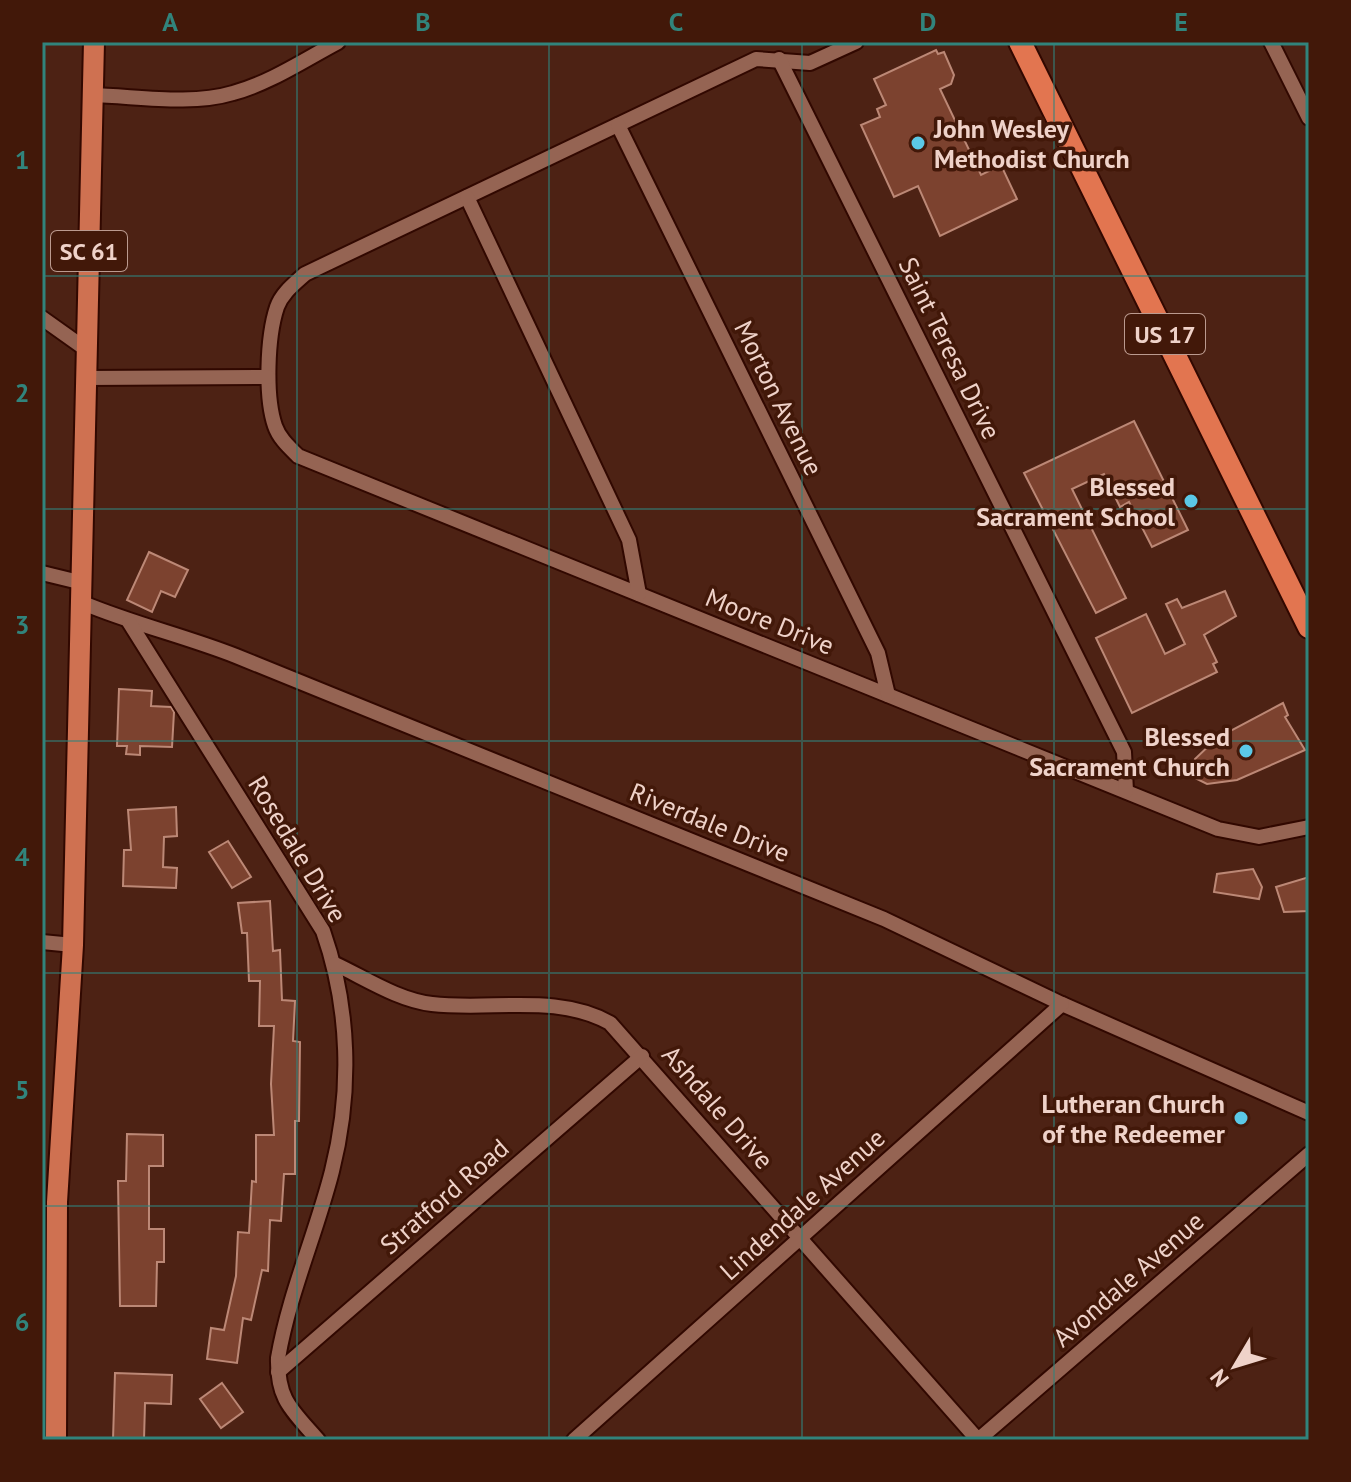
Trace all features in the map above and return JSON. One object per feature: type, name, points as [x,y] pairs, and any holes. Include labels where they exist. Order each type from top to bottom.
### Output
[{"type":"highway","name":"US 17","points":[[1020,42],[1309,627]]},
{"type":"main road","name":"SC 61","points":[[56,1440],[49,1201],[73,945],[94,42]]},
{"type":"street","points":[[92,95],[205,98],[232,94],[261,84],[338,42]]},
{"type":"street","name":"Moore Drive","points":[[856,42],[810,63],[756,59],[305,274],[285,292],[276,308],[268,377],[275,426],[285,443],[298,456],[1218,829],[1259,837],[1309,827]]},
{"type":"street","points":[[1271,42],[1309,118]]},
{"type":"street","name":"Saint Teresa Drive","points":[[779,59],[1124,752],[1126,791]]},
{"type":"street","name":"Morton Avenue","points":[[618,125],[878,653],[888,695]]},
{"type":"street","points":[[467,197],[629,540],[639,594]]},
{"type":"street","points":[[42,318],[87,350]]},
{"type":"street","points":[[87,378],[268,377]]},
{"type":"street","name":"Riverdale Drive","points":[[42,573],[83,593],[129,622],[185,636],[236,656],[870,913],[1062,1004],[1309,1113]]},
{"type":"street","name":"Rosedale Drive","points":[[129,622],[323,931],[335,964],[346,1031],[335,1155],[282,1335],[278,1372],[282,1399],[318,1440]]},
{"type":"street","points":[[42,942],[73,945]]},
{"type":"street","name":"Ashdale Drive","points":[[335,964],[408,998],[430,1004],[567,1007],[596,1015],[622,1034],[978,1440]]},
{"type":"street","name":"Lindendale Avenue","points":[[574,1440],[1062,1004]]},
{"type":"street","name":"Stratford Road","points":[[278,1372],[642,1056]]},
{"type":"street","name":"Avondale Avenue","points":[[978,1440],[1309,1154]]},
{"type":"building","name":"John Wesley Methodist Church","points":[[936,50],[938,54],[944,52],[954,75],[951,84],[940,89],[981,175],[1001,165],[1017,199],[940,236],[918,186],[894,197],[861,125],[880,117],[877,109],[886,105],[874,79]]},
{"type":"building","points":[[1134,421],[1188,530],[1152,547],[1129,502],[1120,507],[1104,474],[1072,489],[1126,598],[1096,613],[1024,473]]},
{"type":"building","points":[[149,552],[188,570],[175,597],[161,591],[152,612],[127,600]]},
{"type":"building","points":[[1225,591],[1236,616],[1204,635],[1217,662],[1213,664],[1217,672],[1132,713],[1096,638],[1146,614],[1165,654],[1185,644],[1166,604],[1177,599],[1182,608]]},
{"type":"building","points":[[119,689],[152,691],[151,706],[171,707],[174,712],[172,747],[140,746],[140,755],[126,754],[127,746],[117,746]]},
{"type":"building","points":[[1283,703],[1288,715],[1285,717],[1305,750],[1237,780],[1207,784],[1195,778],[1192,771],[1195,759],[1217,738]]},
{"type":"building","points":[[176,807],[177,836],[164,837],[163,867],[177,868],[176,888],[123,886],[124,850],[131,850],[128,810]]},
{"type":"building","points":[[228,841],[251,877],[232,888],[209,852]]},
{"type":"building","points":[[1253,869],[1262,887],[1259,899],[1214,892],[1217,874]]},
{"type":"building","points":[[1309,877],[1309,911],[1284,912],[1276,887]]},
{"type":"building","points":[[270,901],[273,951],[280,950],[282,1000],[295,1001],[293,1041],[300,1042],[299,1121],[295,1121],[295,1174],[284,1174],[281,1221],[270,1220],[268,1271],[262,1270],[251,1320],[243,1318],[237,1363],[207,1359],[211,1328],[224,1330],[236,1276],[238,1232],[249,1233],[252,1181],[256,1182],[256,1135],[274,1135],[271,1084],[274,1026],[259,1026],[260,981],[249,981],[247,933],[242,933],[238,903]]},
{"type":"building","points":[[127,1134],[163,1135],[163,1166],[149,1166],[149,1229],[164,1229],[164,1262],[157,1262],[156,1306],[120,1306],[118,1181],[126,1181]]},
{"type":"building","points":[[115,1373],[172,1375],[171,1404],[145,1403],[144,1440],[113,1440]]},
{"type":"building","points":[[222,1383],[243,1412],[221,1428],[200,1399]]},
{"type":"place","name":"John Wesley Methodist Church","points":[[918,143]]},
{"type":"place","name":"Blessed Sacrament School","points":[[1191,501]]},
{"type":"place","name":"Blessed Sacrament Church","points":[[1246,751]]},
{"type":"place","name":"Lutheran Church of the Redeemer","points":[[1241,1118]]}]
